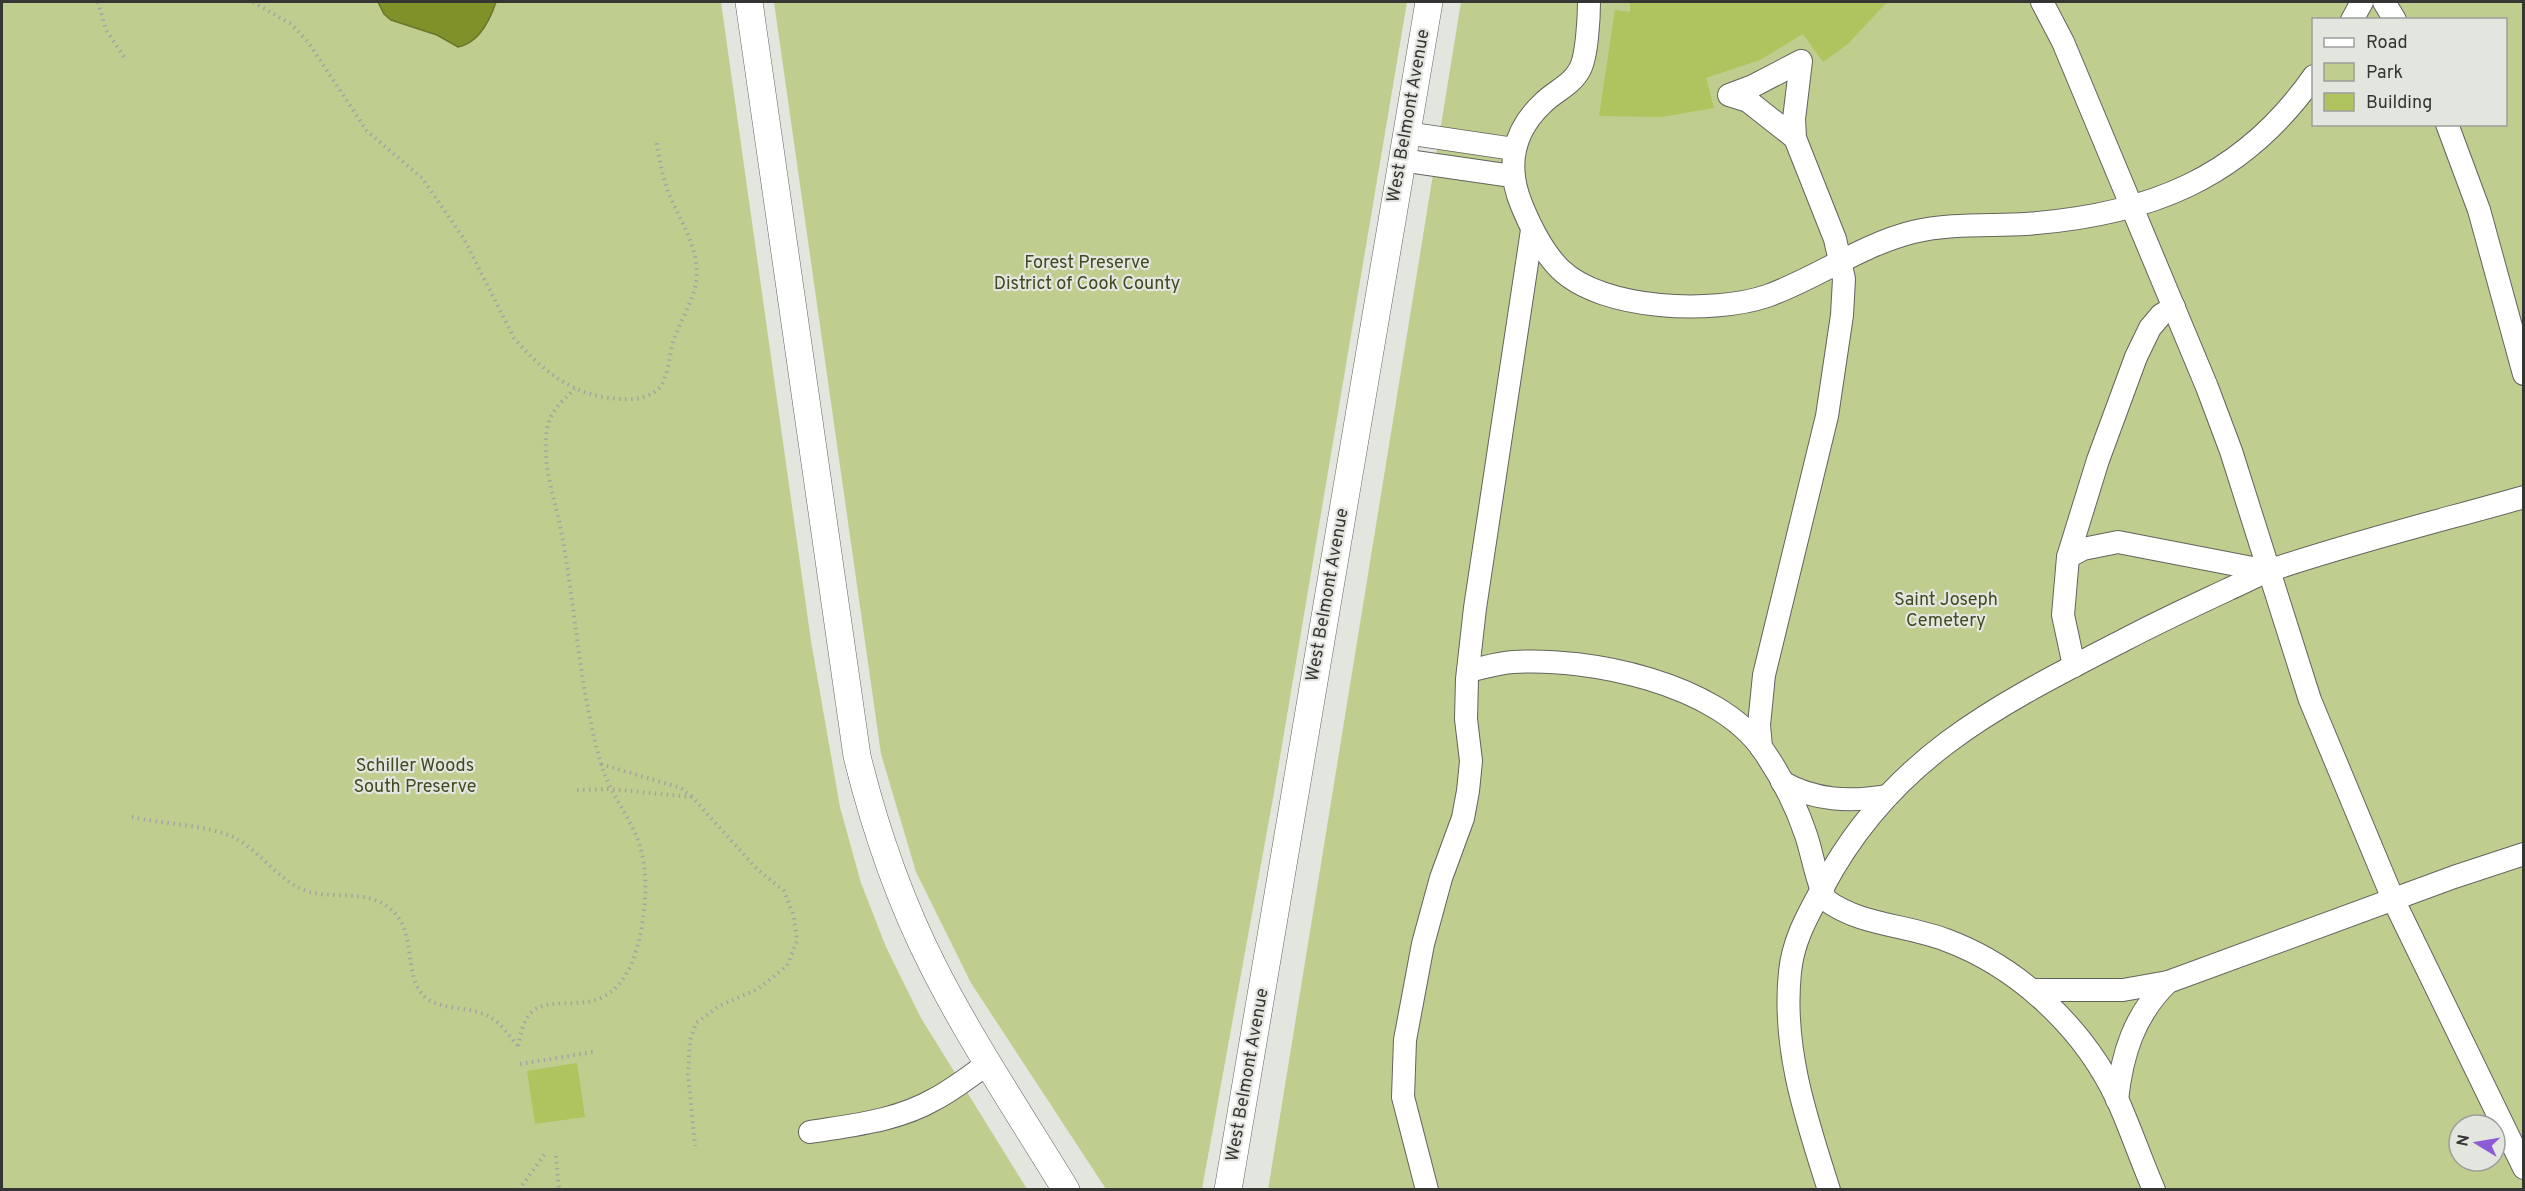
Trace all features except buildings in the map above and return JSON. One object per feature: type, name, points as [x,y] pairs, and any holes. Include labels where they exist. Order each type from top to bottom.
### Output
[{"type":"main road","points":[[749,2],[856,756],[882,845],[906,910],[933,966],[1066,1190]]},
{"type":"main road","name":"West Belmont Avenue","points":[[1228,1190],[1429,2]]},
{"type":"lane","points":[[1589,2],[1581,68],[1566,87],[1544,101],[1529,118],[1514,149],[1512,176],[1532,230],[1561,270],[1577,281],[1634,302],[1664,307],[1729,304],[1764,297],[1798,284],[1878,244],[1912,232],[1963,225],[1995,226],[2097,216],[2177,192],[2206,177],[2264,135],[2287,111],[2312,77]]},
{"type":"lane","points":[[2042,2],[2063,42],[2133,207],[2231,451],[2310,700],[2393,899],[2523,1168]]},
{"type":"lane","points":[[2353,18],[2362,2]]},
{"type":"lane","points":[[2384,2],[2394,18]]},
{"type":"lane","points":[[2448,126],[2480,210],[2523,374]]},
{"type":"lane","points":[[1406,133],[1514,149]]},
{"type":"lane","points":[[1761,747],[1759,725],[1764,675],[1827,416],[1842,315],[1841,262],[1835,239],[1795,138]]},
{"type":"lane","points":[[1401,160],[1512,176]]},
{"type":"lane","points":[[1427,1190],[1403,1097],[1405,1040],[1423,944],[1441,878],[1463,818],[1468,791],[1471,761],[1466,719],[1468,671],[1475,608],[1532,230]]},
{"type":"lane","points":[[2073,666],[2063,615],[2068,557],[2098,460],[2136,357],[2150,328],[2161,315],[2174,307]]},
{"type":"lane","points":[[1829,1190],[1794,1072],[1789,1033],[1790,971],[1794,949],[1802,924],[1854,835],[1915,767],[1953,736],[2073,666],[2179,611],[2268,571],[2523,496]]},
{"type":"lane","points":[[2068,557],[2083,549],[2118,542],[2268,571]]},
{"type":"lane","points":[[1468,671],[1512,662],[1575,663],[1609,668],[1672,687],[1702,701],[1736,723],[1761,747],[1796,806],[1826,900],[1838,909],[1939,937],[1974,950],[2033,990],[2077,1037],[2095,1062],[2117,1100],[2154,1190]]},
{"type":"lane","points":[[1782,782],[1806,794],[1841,800],[1859,801],[1887,796]]},
{"type":"lane","points":[[2033,990],[2113,990],[2168,982],[2523,854]]},
{"type":"lane","points":[[2117,1100],[2123,1060],[2139,1016],[2149,1000],[2168,982]]},
{"type":"lane","points":[[810,1132],[885,1119],[909,1112],[936,1099],[989,1063]]},
{"type":"path","points":[[98,2],[106,30],[124,57]]},
{"type":"path","points":[[253,2],[291,24],[308,42],[367,131],[422,178],[464,239],[514,338],[538,364],[575,389],[592,396],[631,399],[658,390],[663,381],[669,352],[695,288],[694,253],[689,236],[667,188],[656,139]]},
{"type":"path","points":[[132,817],[233,837],[302,889],[316,894],[375,901],[388,907],[407,935],[412,969],[421,992],[428,999],[441,1004],[490,1017],[518,1046],[522,1027],[534,1010],[542,1006],[599,1000],[617,988],[635,957],[642,929],[645,899],[644,861],[630,822],[611,789],[600,763],[563,539],[545,457],[547,428],[552,413],[575,389]]},
{"type":"path","points":[[600,763],[681,788],[692,797],[757,869],[784,891],[794,917],[797,941],[787,966],[758,989],[719,1006],[696,1023],[690,1040],[688,1074],[695,1146]]},
{"type":"path","points":[[577,790],[611,789],[692,797]]},
{"type":"path","points":[[520,1064],[593,1052]]},
{"type":"path","points":[[519,1190],[546,1152]]},
{"type":"path","points":[[556,1156],[559,1190]]},
{"type":"green space","name":"Schiller Woods South Preserve","points":[[2,2],[721,2],[811,641],[840,807],[861,883],[886,947],[921,1018],[1027,1189],[2,1190]]},
{"type":"green space","name":"Forest Preserve District of Cook County","points":[[774,2],[1407,2],[1275,787],[1202,1189],[1106,1189],[971,983],[916,872],[881,754]]},
{"type":"green space","name":"Saint Joseph Cemetery","points":[[1461,2],[2523,2],[2523,1189],[1268,1190]]},
{"type":"shaded area","points":[[378,2],[496,2],[487,23],[478,36],[458,47],[437,35],[391,20],[384,14]]}]
